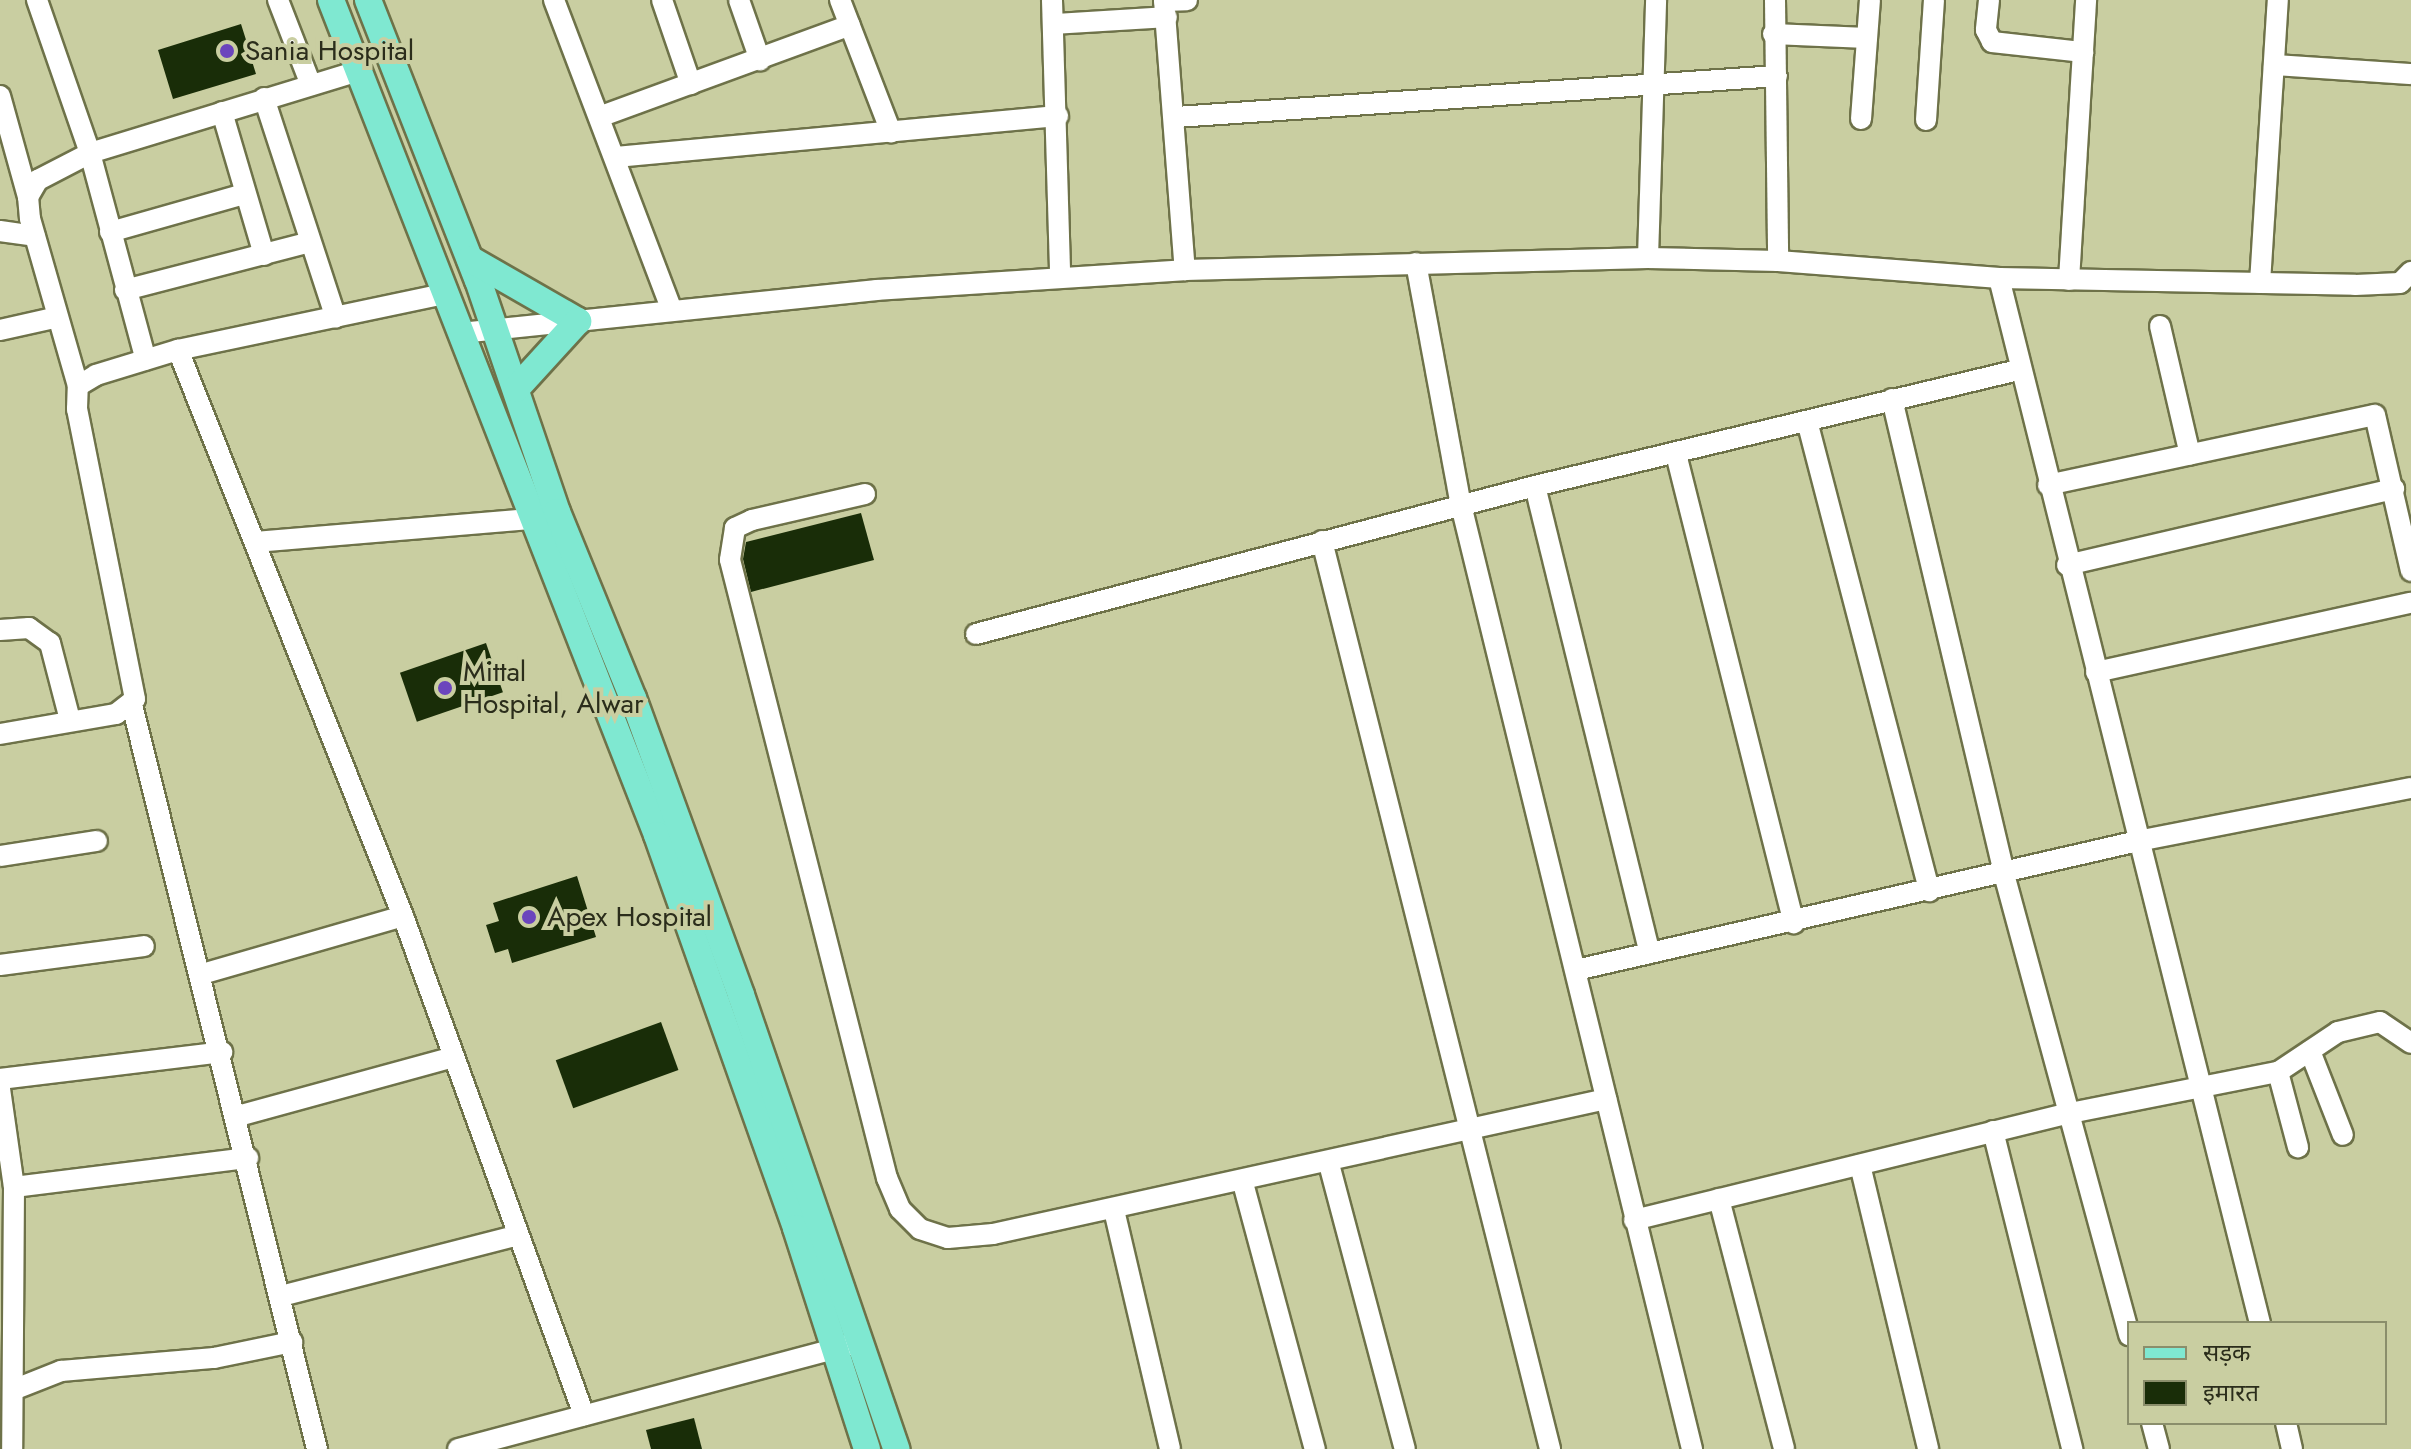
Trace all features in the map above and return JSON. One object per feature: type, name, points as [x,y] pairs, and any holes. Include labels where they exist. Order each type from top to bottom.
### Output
[{"type":"main road","points":[[331,0],[707,972],[867,1449]]},
{"type":"main road","points":[[368,0],[470,259],[557,512],[633,698],[741,995],[896,1449]]},
{"type":"main road","points":[[470,259],[578,321],[516,389]]},
{"type":"street","points":[[37,0],[90,153],[146,360]]},
{"type":"street","points":[[278,0],[311,85]]},
{"type":"street","points":[[554,0],[672,310]]},
{"type":"street","points":[[662,0],[691,84]]},
{"type":"street","points":[[739,0],[760,60]]},
{"type":"street","points":[[840,0],[891,132]]},
{"type":"street","points":[[1052,0],[1058,116],[1060,275]]},
{"type":"street","points":[[1054,24],[1187,0]]},
{"type":"street","points":[[1648,258],[1651,82],[1656,0]]},
{"type":"street","points":[[1775,0],[1778,261]]},
{"type":"street","points":[[1861,119],[1870,0]]},
{"type":"street","points":[[1926,120],[1934,0]]},
{"type":"street","points":[[1989,0],[1986,30],[1992,42],[2083,52]]},
{"type":"street","points":[[2069,280],[2086,0]]},
{"type":"street","points":[[2260,283],[2278,0]]},
{"type":"street","points":[[1165,6],[1176,117],[1185,270]]},
{"type":"street","points":[[599,117],[850,25]]},
{"type":"street","points":[[1773,34],[1867,38]]},
{"type":"street","points":[[2274,65],[2411,74]]},
{"type":"street","points":[[28,197],[38,180],[53,169],[90,153],[359,71]]},
{"type":"street","points":[[1176,117],[1651,82],[1777,76]]},
{"type":"street","points":[[0,96],[28,197],[35,236],[78,386],[80,421],[136,690],[132,705],[238,1116],[317,1449]]},
{"type":"street","points":[[264,98],[336,318]]},
{"type":"street","points":[[222,112],[264,255]]},
{"type":"street","points":[[615,157],[1058,116]]},
{"type":"street","points":[[110,232],[244,194]]},
{"type":"street","points":[[0,231],[35,236]]},
{"type":"street","points":[[125,290],[310,242]]},
{"type":"street","points":[[461,333],[672,310],[1060,275],[1416,263],[1648,258],[1778,261],[1999,278],[2260,283],[2407,280]]},
{"type":"street","points":[[1416,263],[1461,505],[1692,1449]]},
{"type":"street","points":[[1999,278],[2067,565],[2259,1321]]},
{"type":"street","points":[[78,386],[178,350],[444,294]]},
{"type":"street","points":[[0,330],[58,317]]},
{"type":"street","points":[[2160,326],[2190,455]]},
{"type":"street","points":[[178,350],[403,916],[584,1415]]},
{"type":"street","points":[[976,634],[1535,486],[2020,370]]},
{"type":"street","points":[[1892,399],[2004,874],[2127,1327]]},
{"type":"street","points":[[2048,485],[2375,415],[2411,571]]},
{"type":"street","points":[[1807,421],[1929,891]]},
{"type":"street","points":[[1676,454],[1794,923]]},
{"type":"street","points":[[1535,486],[1650,953]]},
{"type":"street","points":[[2067,565],[2394,489]]},
{"type":"street","points":[[865,494],[752,520],[735,528],[730,551],[887,1178],[900,1209],[920,1229],[948,1238],[1114,1210],[1469,1133],[1606,1099]]},
{"type":"street","points":[[256,542],[532,519]]},
{"type":"street","points":[[1322,541],[1550,1449]]},
{"type":"street","points":[[2096,672],[2411,603]]},
{"type":"street","points":[[0,630],[29,628],[50,643],[70,720]]},
{"type":"street","points":[[0,734],[116,714],[132,705]]},
{"type":"street","points":[[1576,970],[1794,923],[2138,841],[2411,788]]},
{"type":"street","points":[[0,856],[97,841]]},
{"type":"street","points":[[202,974],[403,916]]},
{"type":"street","points":[[0,965],[144,946]]},
{"type":"street","points":[[1634,1220],[2070,1113],[2278,1072],[2338,1032],[2380,1022],[2411,1043]]},
{"type":"street","points":[[2310,1051],[2343,1135]]},
{"type":"street","points":[[0,1079],[222,1052]]},
{"type":"street","points":[[238,1116],[454,1057]]},
{"type":"street","points":[[2278,1072],[2298,1147]]},
{"type":"street","points":[[0,1089],[3,1130],[14,1187],[8,1267],[7,1354],[13,1390],[12,1449]]},
{"type":"street","points":[[1993,1131],[2072,1449]]},
{"type":"street","points":[[14,1187],[248,1158]]},
{"type":"street","points":[[1329,1164],[1405,1449]]},
{"type":"street","points":[[1860,1165],[1928,1449]]},
{"type":"street","points":[[1243,1183],[1315,1449]]},
{"type":"street","points":[[1719,1199],[1784,1449]]},
{"type":"street","points":[[1114,1210],[1170,1449]]},
{"type":"street","points":[[281,1296],[518,1235]]},
{"type":"street","points":[[13,1390],[61,1371],[203,1359],[292,1342]]},
{"type":"street","points":[[458,1449],[862,1342]]},
{"type":"street","points":[[2153,1425],[2159,1449]]},
{"type":"street","points":[[2286,1425],[2292,1449]]},
{"type":"building","points":[[241,24],[247,43],[257,40],[262,55],[251,58],[256,74],[173,99],[158,50]]},
{"type":"building","points":[[861,513],[874,560],[751,592],[743,559],[746,542]]},
{"type":"building","points":[[486,643],[503,692],[417,722],[400,673]]},
{"type":"building","points":[[577,876],[596,937],[512,963],[508,949],[495,953],[486,925],[499,921],[493,903]]},
{"type":"building","points":[[661,1022],[678,1070],[573,1108],[556,1060]]},
{"type":"building","points":[[694,1418],[702,1449],[651,1449],[646,1430]]},
{"type":"place","name":"Sania Hospital","points":[[227,51]]},
{"type":"place","name":"Mittal Hospital, Alwar","points":[[445,688]]},
{"type":"place","name":"Apex Hospital","points":[[529,917]]}]
